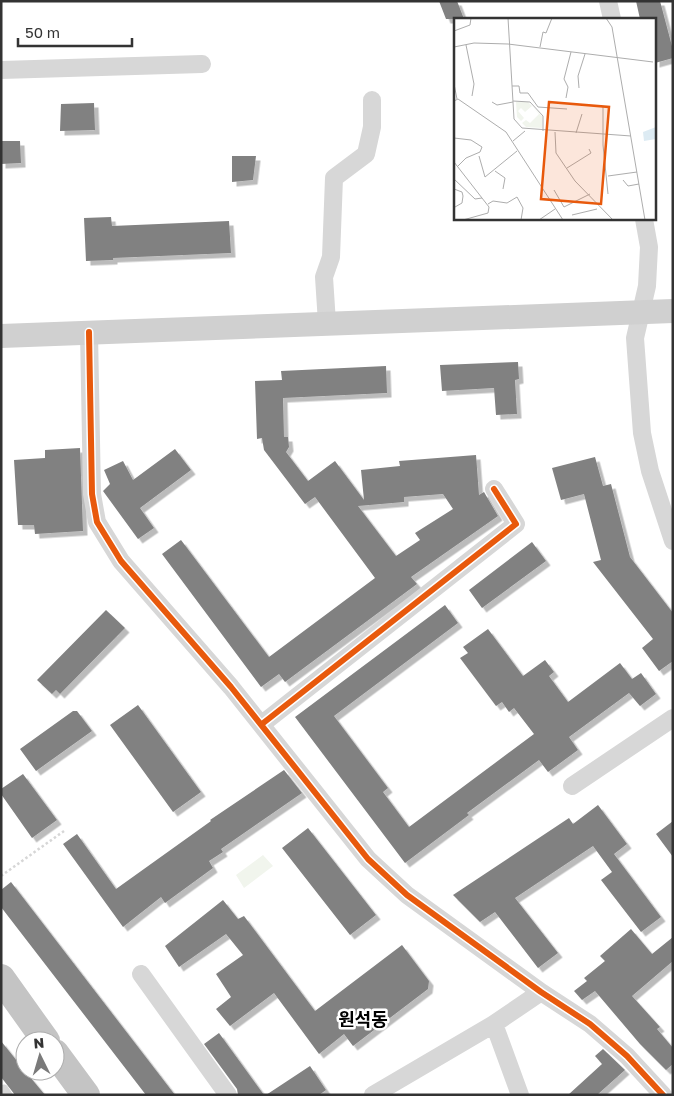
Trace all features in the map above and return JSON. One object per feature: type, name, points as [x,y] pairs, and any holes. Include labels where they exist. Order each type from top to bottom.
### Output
[{"type":"highway","points":[[1,978],[39,1031]]},
{"type":"highway","points":[[65,1067],[86,1095]]},
{"type":"main road","points":[[1,336],[673,311]]},
{"type":"street","points":[[608,1],[612,18]]},
{"type":"street","points":[[1,70],[202,64]]},
{"type":"street","points":[[327,323],[324,277],[331,258],[334,178],[366,154],[372,127],[372,100]]},
{"type":"street","points":[[644,220],[649,247],[647,286],[639,312],[635,338],[642,433],[650,471],[673,541]]},
{"type":"street","points":[[89,332],[92,494],[98,522],[120,561],[262,724],[368,859],[407,895],[541,992],[590,1024],[627,1056],[663,1095]]},
{"type":"street","points":[[262,724],[516,524],[494,489]]},
{"type":"street","points":[[572,786],[673,718]]},
{"type":"street","points":[[141,974],[228,1095]]},
{"type":"street","points":[[373,1095],[494,1024],[541,992]]},
{"type":"street","points":[[494,1024],[520,1095]]},
{"type":"path","points":[[1,876],[64,831]]},
{"type":"shaded area","points":[[263,855],[273,866],[244,888],[236,875]]},
{"type":"building","points":[[439,1],[457,1],[464,18],[446,19]]},
{"type":"building","points":[[636,1],[660,1],[673,50],[673,58],[656,63],[656,18],[640,18]]},
{"type":"building","points":[[94,103],[95,130],[60,131],[61,104]]},
{"type":"building","points":[[1,141],[20,141],[21,163],[1,164]]},
{"type":"building","points":[[232,156],[256,156],[253,180],[232,182]]},
{"type":"building","points":[[111,217],[112,226],[229,221],[231,253],[113,258],[113,260],[86,261],[84,218]]},
{"type":"building","points":[[518,362],[519,379],[515,380],[517,414],[496,415],[494,388],[442,391],[440,365]]},
{"type":"building","points":[[386,366],[387,393],[283,398],[284,437],[288,437],[289,447],[286,452],[308,481],[335,461],[364,500],[361,470],[400,466],[399,461],[476,455],[479,495],[484,492],[498,516],[411,577],[417,584],[285,682],[279,674],[261,687],[162,554],[181,540],[269,657],[375,578],[315,497],[305,504],[264,450],[262,438],[257,439],[255,381],[282,380],[281,371]],"holes":[[[443,494],[453,509],[415,533],[420,540],[396,556],[358,506],[404,502],[404,497]]]},
{"type":"building","points":[[80,448],[83,531],[35,534],[34,525],[18,525],[14,460],[45,458],[45,450]]},
{"type":"building","points":[[175,449],[191,470],[140,508],[154,528],[138,539],[103,491],[110,484],[104,470],[123,461],[133,480]]},
{"type":"building","points":[[595,457],[603,486],[611,484],[630,557],[673,613],[673,661],[659,671],[642,648],[653,639],[593,562],[601,560],[584,494],[561,500],[552,468]]},
{"type":"building","points":[[532,542],[546,561],[482,608],[469,590]]},
{"type":"building","points":[[445,605],[458,623],[334,716],[388,788],[383,792],[409,827],[534,734],[514,708],[509,712],[502,702],[496,706],[460,658],[468,653],[463,647],[488,629],[523,676],[545,660],[554,672],[549,676],[568,702],[620,663],[632,679],[641,673],[656,694],[640,706],[629,693],[569,737],[578,750],[548,772],[539,760],[467,813],[469,815],[405,863],[295,717]]},
{"type":"building","points":[[106,610],[125,628],[60,694],[56,690],[52,694],[37,680]]},
{"type":"building","points":[[138,705],[201,792],[173,812],[110,725]]},
{"type":"building","points":[[73,711],[77,711],[92,731],[36,771],[20,749]]},
{"type":"building","points":[[284,770],[302,793],[221,849],[223,852],[209,861],[213,868],[165,903],[161,897],[123,927],[63,844],[77,834],[116,889],[210,820]]},
{"type":"building","points":[[23,774],[57,820],[32,838],[1,794],[1,789]]},
{"type":"building","points":[[598,805],[627,844],[614,854],[661,917],[641,932],[601,880],[612,872],[593,846],[515,898],[558,953],[538,968],[495,912],[480,922],[453,895],[569,818],[573,824]]},
{"type":"building","points":[[673,821],[673,857],[656,834]]},
{"type":"building","points":[[308,828],[376,915],[350,935],[282,848]]},
{"type":"building","points":[[11,882],[175,1095],[146,1095],[1,907],[1,890]]},
{"type":"building","points":[[223,900],[238,919],[244,916],[315,1011],[402,945],[429,981],[428,989],[353,1046],[344,1034],[319,1054],[274,993],[230,1026],[216,1009],[231,997],[216,974],[243,955],[226,934],[179,967],[165,946]]},
{"type":"building","points":[[631,929],[652,954],[673,937],[673,961],[632,996],[660,1027],[657,1029],[673,1048],[673,1064],[666,1070],[640,1044],[595,991],[582,1000],[574,991],[587,981],[584,978],[605,961],[600,956]]},
{"type":"building","points":[[219,1033],[264,1095],[238,1095],[237,1089],[204,1044]]},
{"type":"building","points":[[1,1041],[15,1058],[15,1081],[34,1081],[45,1095],[15,1095],[1,1077]]},
{"type":"building","points":[[603,1049],[625,1070],[597,1095],[568,1095],[602,1064],[595,1056]]},
{"type":"building","points":[[310,1066],[326,1090],[319,1095],[266,1095]]},
{"type":"cycle path","points":[[89,332],[92,494],[97,522],[121,561],[231,687],[368,859],[407,895],[541,992],[590,1024],[627,1056],[663,1095]]},
{"type":"cycle path","points":[[262,724],[516,524],[494,489]]},
{"type":"district","name":"원석동","points":[[363,1020]]}]
